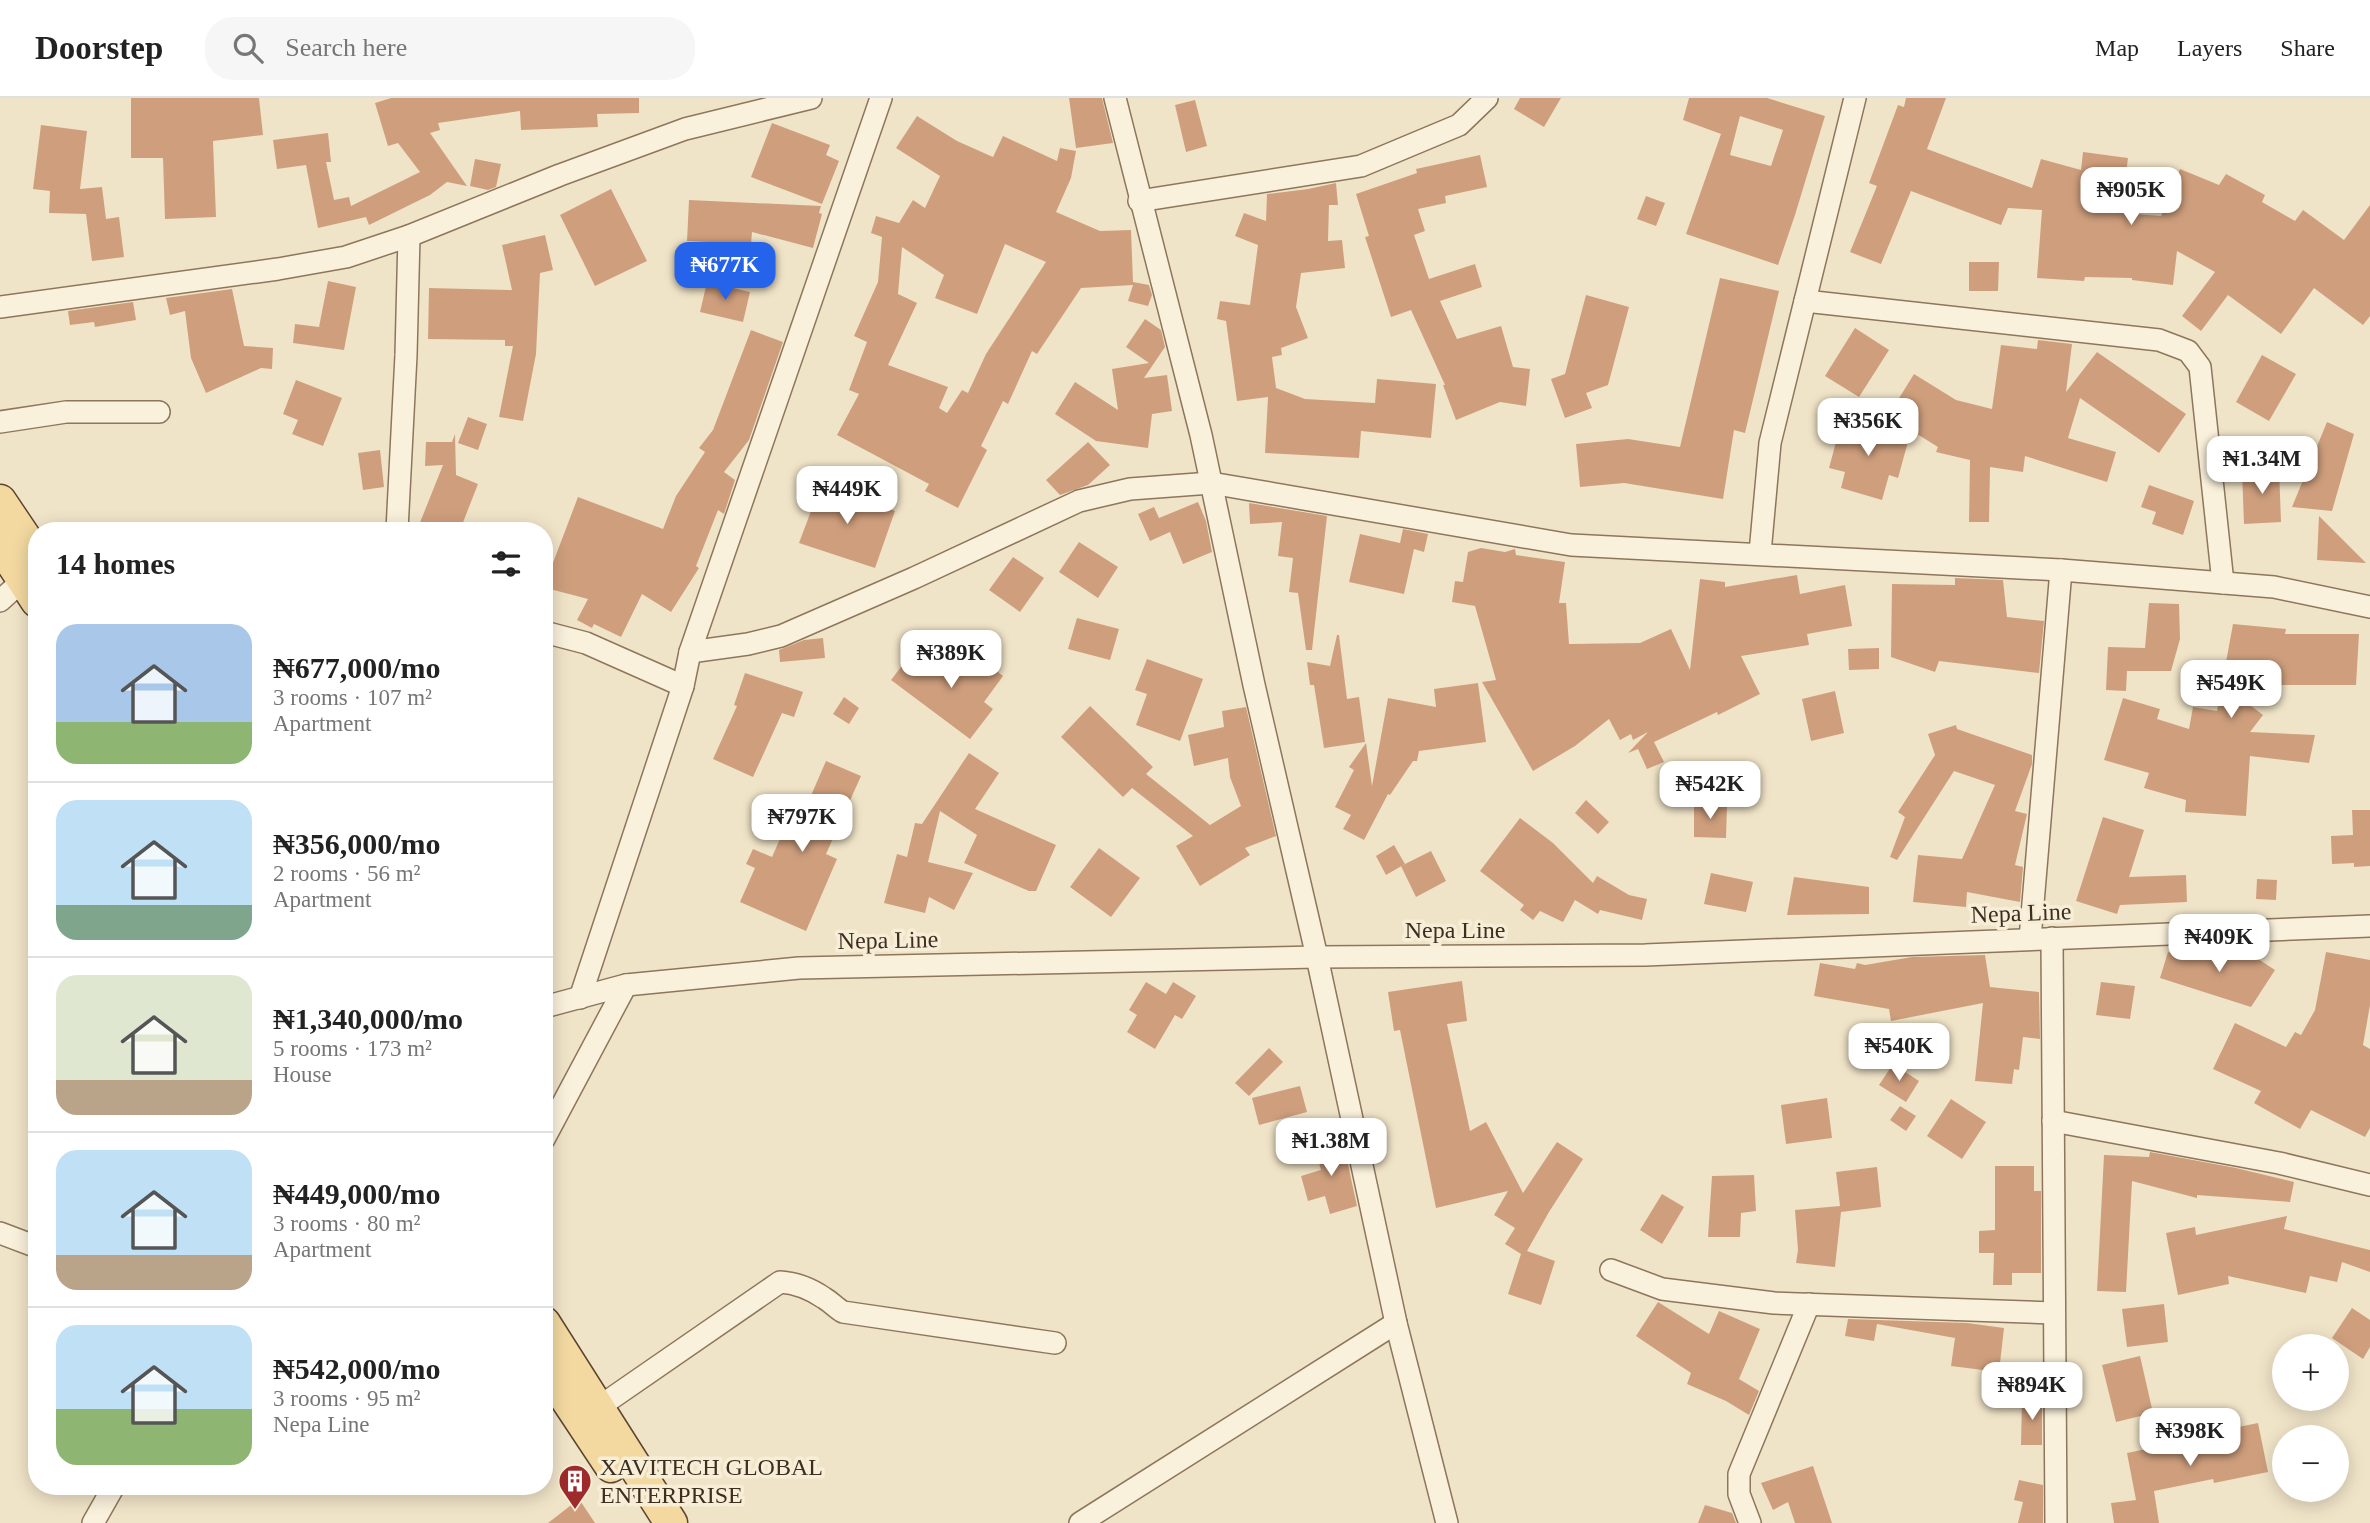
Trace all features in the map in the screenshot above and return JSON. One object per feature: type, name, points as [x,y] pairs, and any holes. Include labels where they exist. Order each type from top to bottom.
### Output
[{"type":"main road","points":[[0,500],[28,569]]},
{"type":"main road","points":[[0,544],[28,575]]},
{"type":"main road","points":[[553,1337],[671,1523]]},
{"type":"main road","points":[[553,1379],[648,1523]]},
{"type":"street","points":[[0,307],[346,257],[409,236],[560,175],[685,129],[811,98]]},
{"type":"street","points":[[580,998],[683,686],[690,652],[881,98]]},
{"type":"street","points":[[1115,98],[1139,201],[1198,422],[1396,1323],[1447,1523]]},
{"type":"street","points":[[1139,201],[1361,166],[1459,125],[1487,98]]},
{"type":"street","points":[[1760,553],[1770,443],[1855,98]]},
{"type":"street","points":[[397,522],[409,236]]},
{"type":"street","points":[[1805,300],[2159,340],[2188,351],[2200,368],[2223,583]]},
{"type":"street","points":[[0,422],[66,412],[159,412]]},
{"type":"street","points":[[690,652],[748,645],[781,636],[1079,501],[1130,489],[1211,483],[1571,545],[2061,570],[2274,587],[2370,607]]},
{"type":"street","points":[[2030,939],[2061,570]]},
{"type":"street","points":[[0,601],[28,582]]},
{"type":"street","points":[[553,634],[586,643],[683,686]]},
{"type":"street","name":"Nepa Line","points":[[553,1005],[626,985],[799,968],[1317,957],[1645,955],[2370,926]]},
{"type":"street","points":[[2052,938],[2056,1523]]},
{"type":"street","points":[[553,1122],[626,985]]},
{"type":"street","points":[[2053,1121],[2279,1163],[2370,1185]]},
{"type":"street","points":[[0,1233],[28,1244]]},
{"type":"street","points":[[1611,1270],[1662,1289],[1774,1303],[2054,1313]]},
{"type":"street","points":[[599,1407],[780,1282],[801,1286],[843,1312],[1055,1343]]},
{"type":"street","points":[[1750,1523],[1739,1494],[1739,1474],[1809,1304]]},
{"type":"street","points":[[1080,1523],[1396,1323]]},
{"type":"street","points":[[93,1523],[109,1495]]},
{"type":"building","points":[[131,98],[259,98],[263,135],[213,141],[216,217],[165,219],[163,158],[131,158]]},
{"type":"building","points":[[391,98],[639,98],[639,113],[597,114],[598,127],[521,130],[520,111],[438,123],[440,130],[430,133],[467,186],[447,182],[430,195],[369,225],[366,217],[318,228],[306,165],[277,169],[273,140],[328,133],[331,162],[326,162],[334,200],[349,197],[351,206],[420,172],[398,143],[388,146],[375,103]]},
{"type":"building","points":[[1069,98],[1102,98],[1113,143],[1076,148]]},
{"type":"building","points":[[1520,98],[1561,98],[1544,127],[1514,109]]},
{"type":"building","points":[[1689,98],[1767,98],[1825,116],[1778,265],[1686,234],[1721,134],[1683,120]],"holes":[[[1740,116],[1783,130],[1771,166],[1730,155]]]},
{"type":"building","points":[[1906,98],[1946,98],[1927,149],[2032,188],[2041,159],[2081,170],[2083,152],[2128,158],[2121,213],[2161,216],[2180,169],[2219,185],[2226,174],[2265,195],[2262,202],[2295,221],[2303,210],[2344,240],[2370,205],[2370,316],[2363,325],[2314,288],[2281,334],[2228,295],[2201,331],[2182,316],[2215,272],[2177,251],[2173,285],[2132,278],[2085,277],[2084,281],[2037,278],[2042,210],[2008,208],[2001,225],[1911,191],[1881,264],[1850,252],[1877,186],[1869,183],[1898,105],[1904,107]]},
{"type":"building","points":[[1195,100],[1207,146],[1186,152],[1175,105]]},
{"type":"building","points":[[917,116],[957,141],[993,157],[1003,136],[1057,161],[1060,148],[1076,151],[1071,178],[1056,212],[1100,231],[1131,230],[1133,282],[1149,285],[1152,295],[1148,306],[1128,301],[1133,285],[1081,288],[1037,354],[1032,351],[1008,404],[1003,401],[981,446],[987,450],[958,508],[925,491],[929,484],[837,435],[859,394],[849,390],[867,342],[854,336],[878,282],[882,237],[871,233],[876,216],[899,223],[913,200],[925,208],[940,176],[896,148]],"holes":[[[1005,244],[1046,262],[986,354],[968,393],[962,390],[947,413],[939,408],[948,387],[888,365],[917,303],[898,294],[902,247],[944,275],[935,298],[977,314]]]},
{"type":"building","points":[[772,123],[830,145],[826,155],[839,161],[822,204],[751,177]]},
{"type":"building","points":[[41,125],[87,131],[80,189],[102,187],[106,219],[119,217],[124,257],[92,261],[86,214],[49,213],[50,191],[33,189]]},
{"type":"building","points":[[1480,155],[1487,187],[1445,196],[1446,203],[1418,209],[1425,231],[1414,235],[1429,279],[1475,264],[1482,287],[1440,301],[1457,339],[1501,326],[1513,367],[1530,369],[1526,406],[1500,402],[1456,420],[1445,385],[1411,310],[1391,317],[1365,237],[1369,236],[1356,194],[1417,173],[1416,169]]},
{"type":"building","points":[[475,159],[501,164],[496,187],[488,190],[470,186]]},
{"type":"building","points":[[1336,183],[1338,205],[1329,205],[1328,241],[1342,240],[1345,268],[1301,273],[1296,307],[1308,338],[1281,348],[1282,355],[1272,357],[1276,388],[1305,399],[1375,403],[1377,379],[1436,384],[1431,438],[1361,431],[1359,458],[1265,453],[1268,397],[1237,401],[1226,321],[1217,319],[1220,301],[1250,305],[1258,245],[1235,236],[1244,213],[1266,221],[1267,194]]},
{"type":"building","points":[[611,189],[647,261],[595,286],[560,215]]},
{"type":"building","points":[[1646,196],[1665,203],[1656,226],[1637,219]]},
{"type":"building","points":[[689,200],[821,206],[819,213],[822,214],[813,248],[752,232],[751,244],[687,241]]},
{"type":"building","points":[[545,235],[553,270],[540,273],[536,354],[523,421],[499,417],[513,346],[505,346],[505,340],[428,339],[429,288],[512,290],[502,245]]},
{"type":"building","points":[[1969,262],[1999,262],[1998,291],[1969,291]]},
{"type":"building","points":[[1720,278],[1779,291],[1745,433],[1734,430],[1723,499],[1624,483],[1580,487],[1576,444],[1628,439],[1680,447]]},
{"type":"building","points":[[328,281],[356,287],[344,350],[293,343],[295,324],[319,327]]},
{"type":"building","points":[[707,282],[750,292],[743,322],[700,312]]},
{"type":"building","points":[[232,289],[244,346],[273,348],[272,369],[261,368],[206,393],[191,358],[185,311],[170,315],[166,298]]},
{"type":"building","points":[[1586,295],[1629,307],[1608,385],[1586,393],[1592,408],[1565,418],[1551,379],[1565,374]]},
{"type":"building","points":[[133,302],[136,320],[95,327],[94,322],[70,325],[68,311]]},
{"type":"building","points":[[1145,319],[1161,330],[1165,347],[1144,378],[1167,375],[1172,411],[1152,414],[1148,448],[1096,441],[1055,414],[1075,382],[1118,410],[1112,369],[1149,363],[1126,347]]},
{"type":"building","points":[[1855,328],[1889,350],[1859,397],[1825,376]]},
{"type":"building","points":[[751,330],[783,342],[749,440],[724,472],[735,480],[724,514],[718,510],[696,566],[699,568],[671,612],[642,594],[621,637],[594,624],[592,628],[577,620],[588,599],[553,590],[553,563],[578,497],[663,529],[676,496],[705,452],[699,448],[713,430]]},
{"type":"building","points":[[2038,340],[2072,344],[2066,392],[2097,352],[2186,414],[2159,453],[2080,398],[2068,438],[2116,452],[2107,482],[2025,456],[2023,472],[1990,467],[1989,522],[1969,522],[1970,460],[1936,452],[1938,447],[1888,416],[1914,374],[1956,400],[1992,409],[2001,345],[2037,349]]},
{"type":"building","points":[[2262,355],[2296,374],[2269,421],[2236,402]]},
{"type":"building","points":[[296,380],[342,398],[323,446],[292,434],[298,420],[283,414]]},
{"type":"building","points":[[468,417],[487,424],[478,450],[458,443]]},
{"type":"building","points":[[1842,420],[1909,438],[1898,478],[1889,475],[1882,500],[1841,488],[1845,472],[1829,468]]},
{"type":"building","points":[[2327,422],[2354,434],[2332,511],[2292,507]]},
{"type":"building","points":[[455,434],[456,475],[478,484],[463,522],[420,522],[443,465],[425,466],[426,442],[452,442]]},
{"type":"building","points":[[1088,442],[1110,465],[1088,485],[1060,495],[1046,480]]},
{"type":"building","points":[[380,450],[384,487],[363,490],[358,453]]},
{"type":"building","points":[[2279,469],[2281,522],[2244,524],[2242,471]]},
{"type":"building","points":[[822,482],[895,511],[875,568],[799,543]]},
{"type":"building","points":[[2149,485],[2194,501],[2183,535],[2152,524],[2156,512],[2141,507]]},
{"type":"building","points":[[1198,502],[1206,521],[1212,552],[1183,564],[1170,532],[1150,541],[1138,514],[1154,507],[1159,518]]},
{"type":"building","points":[[1249,503],[1327,516],[1312,650],[1306,650],[1298,593],[1289,592],[1293,558],[1278,556],[1282,522],[1250,524]]},
{"type":"building","points":[[2319,516],[2366,563],[2317,560]]},
{"type":"building","points":[[1403,529],[1428,534],[1424,552],[1414,549],[1404,594],[1349,582],[1360,534],[1400,543]]},
{"type":"building","points":[[1079,542],[1118,567],[1098,598],[1059,572]]},
{"type":"building","points":[[1481,548],[1505,552],[1515,549],[1516,555],[1565,562],[1559,603],[1566,603],[1569,644],[1640,643],[1671,629],[1690,670],[1700,579],[1725,582],[1725,587],[1797,575],[1800,594],[1845,585],[1852,626],[1807,634],[1809,645],[1741,656],[1760,694],[1654,742],[1664,762],[1647,769],[1638,749],[1628,753],[1648,732],[1633,740],[1631,734],[1620,740],[1609,719],[1575,746],[1533,771],[1482,682],[1496,680],[1475,606],[1452,602],[1455,581],[1463,582],[1468,552]]},
{"type":"building","points":[[1013,557],[1044,578],[1020,612],[989,590]]},
{"type":"building","points":[[1955,578],[2003,580],[2007,617],[2044,621],[2039,673],[1939,661],[1935,672],[1891,657],[1892,584],[1955,585]]},
{"type":"building","points":[[2149,603],[2179,604],[2180,639],[2171,671],[2127,671],[2126,691],[2106,690],[2108,647],[2145,648]]},
{"type":"building","points":[[1077,618],[1119,629],[1110,660],[1068,649]]},
{"type":"building","points":[[2233,624],[2286,629],[2285,634],[2359,634],[2356,685],[2280,685],[2280,690],[2225,686],[2263,715],[2250,732],[2315,735],[2309,763],[2250,756],[2246,816],[2185,812],[2186,800],[2144,788],[2149,773],[2104,760],[2123,698],[2160,709],[2157,719],[2189,729],[2193,707],[2217,711]]},
{"type":"building","points":[[1337,635],[1347,699],[1359,697],[1365,742],[1324,748],[1314,685],[1310,685],[1307,662],[1330,666]]},
{"type":"building","points":[[823,638],[825,658],[780,662],[779,650],[804,640]]},
{"type":"building","points":[[1879,648],[1879,669],[1849,670],[1848,649]]},
{"type":"building","points":[[914,650],[954,680],[973,653],[1003,676],[984,702],[993,709],[970,739],[891,680]]},
{"type":"building","points":[[1147,659],[1203,679],[1180,741],[1136,725],[1147,694],[1135,690]]},
{"type":"building","points":[[745,673],[803,692],[794,717],[782,713],[753,777],[713,759],[737,706],[734,705]]},
{"type":"building","points":[[1478,683],[1486,742],[1419,751],[1417,761],[1413,761],[1390,795],[1388,794],[1364,840],[1343,829],[1351,815],[1335,807],[1354,770],[1349,767],[1366,743],[1372,786],[1388,698],[1436,707],[1434,689]]},
{"type":"building","points":[[1835,691],[1844,733],[1811,741],[1802,699]]},
{"type":"building","points":[[844,697],[859,708],[849,724],[833,714]]},
{"type":"building","points":[[1090,706],[1153,767],[1146,774],[1210,825],[1241,806],[1230,777],[1228,758],[1194,766],[1188,735],[1224,727],[1222,711],[1246,707],[1276,836],[1245,848],[1250,855],[1200,886],[1176,846],[1193,836],[1132,788],[1123,797],[1061,737]]},
{"type":"building","points":[[1956,725],[1957,729],[2032,755],[2032,764],[2015,811],[2027,814],[2015,865],[2023,867],[2020,902],[1967,892],[1966,907],[1913,902],[1918,855],[1962,859],[1995,785],[1954,771],[1897,860],[1890,857],[1905,817],[1898,812],[1935,755],[1928,734]]},
{"type":"building","points":[[969,753],[999,773],[975,809],[1056,845],[1036,891],[1029,891],[964,863],[977,835],[940,811],[928,862],[973,873],[954,910],[929,897],[925,913],[884,903],[897,854],[907,857],[915,823],[922,824]]},
{"type":"building","points":[[826,761],[861,776],[826,854],[837,859],[806,931],[740,902],[755,868],[746,864],[753,849],[772,857],[783,832],[793,837]]},
{"type":"building","points":[[1586,800],[1609,822],[1598,834],[1575,813]]},
{"type":"building","points":[[1694,804],[1727,805],[1726,838],[1694,837]]},
{"type":"building","points":[[2352,810],[2370,810],[2370,866],[2354,867],[2354,863],[2332,864],[2331,836],[2353,835]]},
{"type":"building","points":[[2103,817],[2144,830],[2129,877],[2186,875],[2187,902],[2120,905],[2117,914],[2076,901]]},
{"type":"building","points":[[1520,818],[1553,843],[1593,883],[1597,876],[1629,895],[1647,899],[1642,920],[1600,910],[1598,914],[1575,900],[1563,922],[1540,911],[1533,920],[1520,910],[1524,905],[1480,871]]},
{"type":"building","points":[[1394,845],[1405,864],[1386,875],[1376,856]]},
{"type":"building","points":[[1099,848],[1140,878],[1111,917],[1070,887]]},
{"type":"building","points":[[1431,851],[1446,881],[1416,897],[1401,866]]},
{"type":"building","points":[[1711,873],[1753,882],[1746,912],[1704,904]]},
{"type":"building","points":[[1794,877],[1869,887],[1869,914],[1787,915]]},
{"type":"building","points":[[2257,879],[2277,880],[2276,900],[2256,899]]},
{"type":"building","points":[[2189,946],[2201,946],[2244,960],[2249,953],[2275,970],[2251,1007],[2160,978],[2168,952],[2185,958]]},
{"type":"building","points":[[2326,952],[2370,960],[2370,1005],[2363,1045],[2370,1049],[2370,1128],[2365,1137],[2311,1110],[2300,1129],[2254,1103],[2261,1091],[2213,1069],[2235,1023],[2286,1047],[2295,1032],[2301,1035],[2315,1010]]},
{"type":"building","points":[[1985,955],[1990,987],[2039,992],[2040,1039],[2023,1037],[2019,1070],[2014,1069],[2012,1084],[1975,1081],[1983,1003],[1891,1021],[1889,1009],[1814,996],[1820,963],[1855,969],[1857,963],[1865,965],[1912,957]]},
{"type":"building","points":[[1462,981],[1467,1021],[1447,1024],[1470,1131],[1486,1122],[1523,1193],[1557,1142],[1583,1159],[1527,1251],[1555,1261],[1541,1305],[1508,1294],[1521,1254],[1505,1244],[1515,1228],[1494,1215],[1508,1191],[1436,1208],[1400,1030],[1394,1031],[1388,992]]},
{"type":"building","points":[[1146,982],[1166,994],[1173,982],[1196,996],[1182,1019],[1175,1015],[1155,1049],[1127,1032],[1137,1015],[1129,1010]]},
{"type":"building","points":[[2101,982],[2135,986],[2130,1019],[2096,1015]]},
{"type":"building","points":[[1269,1048],[1283,1062],[1249,1096],[1235,1083]]},
{"type":"building","points":[[1893,1064],[1919,1081],[1906,1102],[1879,1085]]},
{"type":"building","points":[[1300,1086],[1307,1112],[1259,1125],[1252,1098]]},
{"type":"building","points":[[1827,1098],[1832,1138],[1786,1144],[1781,1105]]},
{"type":"building","points":[[1951,1099],[1986,1122],[1962,1159],[1927,1136]]},
{"type":"building","points":[[1900,1106],[1916,1116],[1906,1131],[1890,1120]]},
{"type":"building","points":[[1342,1137],[1357,1206],[1330,1214],[1325,1196],[1308,1201],[1301,1176],[1321,1170],[1314,1145]]},
{"type":"building","points":[[2150,1152],[2294,1182],[2290,1202],[2197,1195],[2197,1198],[2132,1181],[2126,1292],[2097,1291],[2104,1155],[2149,1157]]},
{"type":"building","points":[[1995,1166],[2034,1166],[2034,1191],[2041,1191],[2041,1273],[2012,1273],[2012,1285],[1993,1285],[1994,1253],[1979,1253],[1979,1231],[1995,1230]]},
{"type":"building","points":[[1877,1167],[1881,1207],[1841,1212],[1835,1267],[1796,1263],[1798,1250],[1795,1210],[1840,1206],[1836,1172]]},
{"type":"building","points":[[1754,1175],[1756,1211],[1741,1213],[1740,1237],[1708,1237],[1712,1176]]},
{"type":"building","points":[[1662,1194],[1684,1207],[1662,1244],[1640,1230]]},
{"type":"building","points":[[2287,1216],[2284,1229],[2370,1250],[2370,1272],[2342,1262],[2337,1282],[2310,1276],[2306,1293],[2228,1276],[2229,1284],[2178,1295],[2166,1233],[2195,1227],[2196,1235]]},
{"type":"building","points":[[1658,1302],[1709,1334],[1719,1311],[1760,1329],[1739,1379],[1759,1391],[1749,1415],[1726,1401],[1687,1384],[1691,1373],[1636,1336]]},
{"type":"building","points":[[2164,1304],[2168,1342],[2127,1347],[2122,1309]]},
{"type":"building","points":[[2352,1308],[2370,1320],[2370,1347],[2363,1359],[2349,1350],[2349,1334],[2335,1334]]},
{"type":"building","points":[[1848,1319],[1967,1323],[2004,1328],[1999,1372],[1951,1366],[1955,1338],[1877,1324],[1874,1341],[1845,1336]]},
{"type":"building","points":[[2140,1356],[2153,1413],[2116,1422],[2102,1365]]},
{"type":"building","points":[[2022,1399],[2042,1399],[2042,1445],[2021,1445]]},
{"type":"building","points":[[2258,1423],[2268,1472],[2214,1483],[2213,1479],[2154,1491],[2159,1523],[2114,1523],[2111,1503],[2136,1500],[2127,1453]]},
{"type":"building","points":[[1813,1466],[1832,1523],[1795,1523],[1788,1502],[1773,1510],[1761,1483]]},
{"type":"building","points":[[2019,1480],[2043,1485],[2043,1523],[2018,1523],[2023,1502],[2014,1500]]},
{"type":"building","name":"XAVITECH GLOBAL ENTERPRISE","points":[[579,1499],[595,1523],[548,1523]]},
{"type":"building","points":[[1705,1505],[1732,1513],[1736,1523],[1698,1523]]},
{"type":"place","name":"XAVITECH GLOBAL ENTERPRISE","points":[[575,1511]]}]
